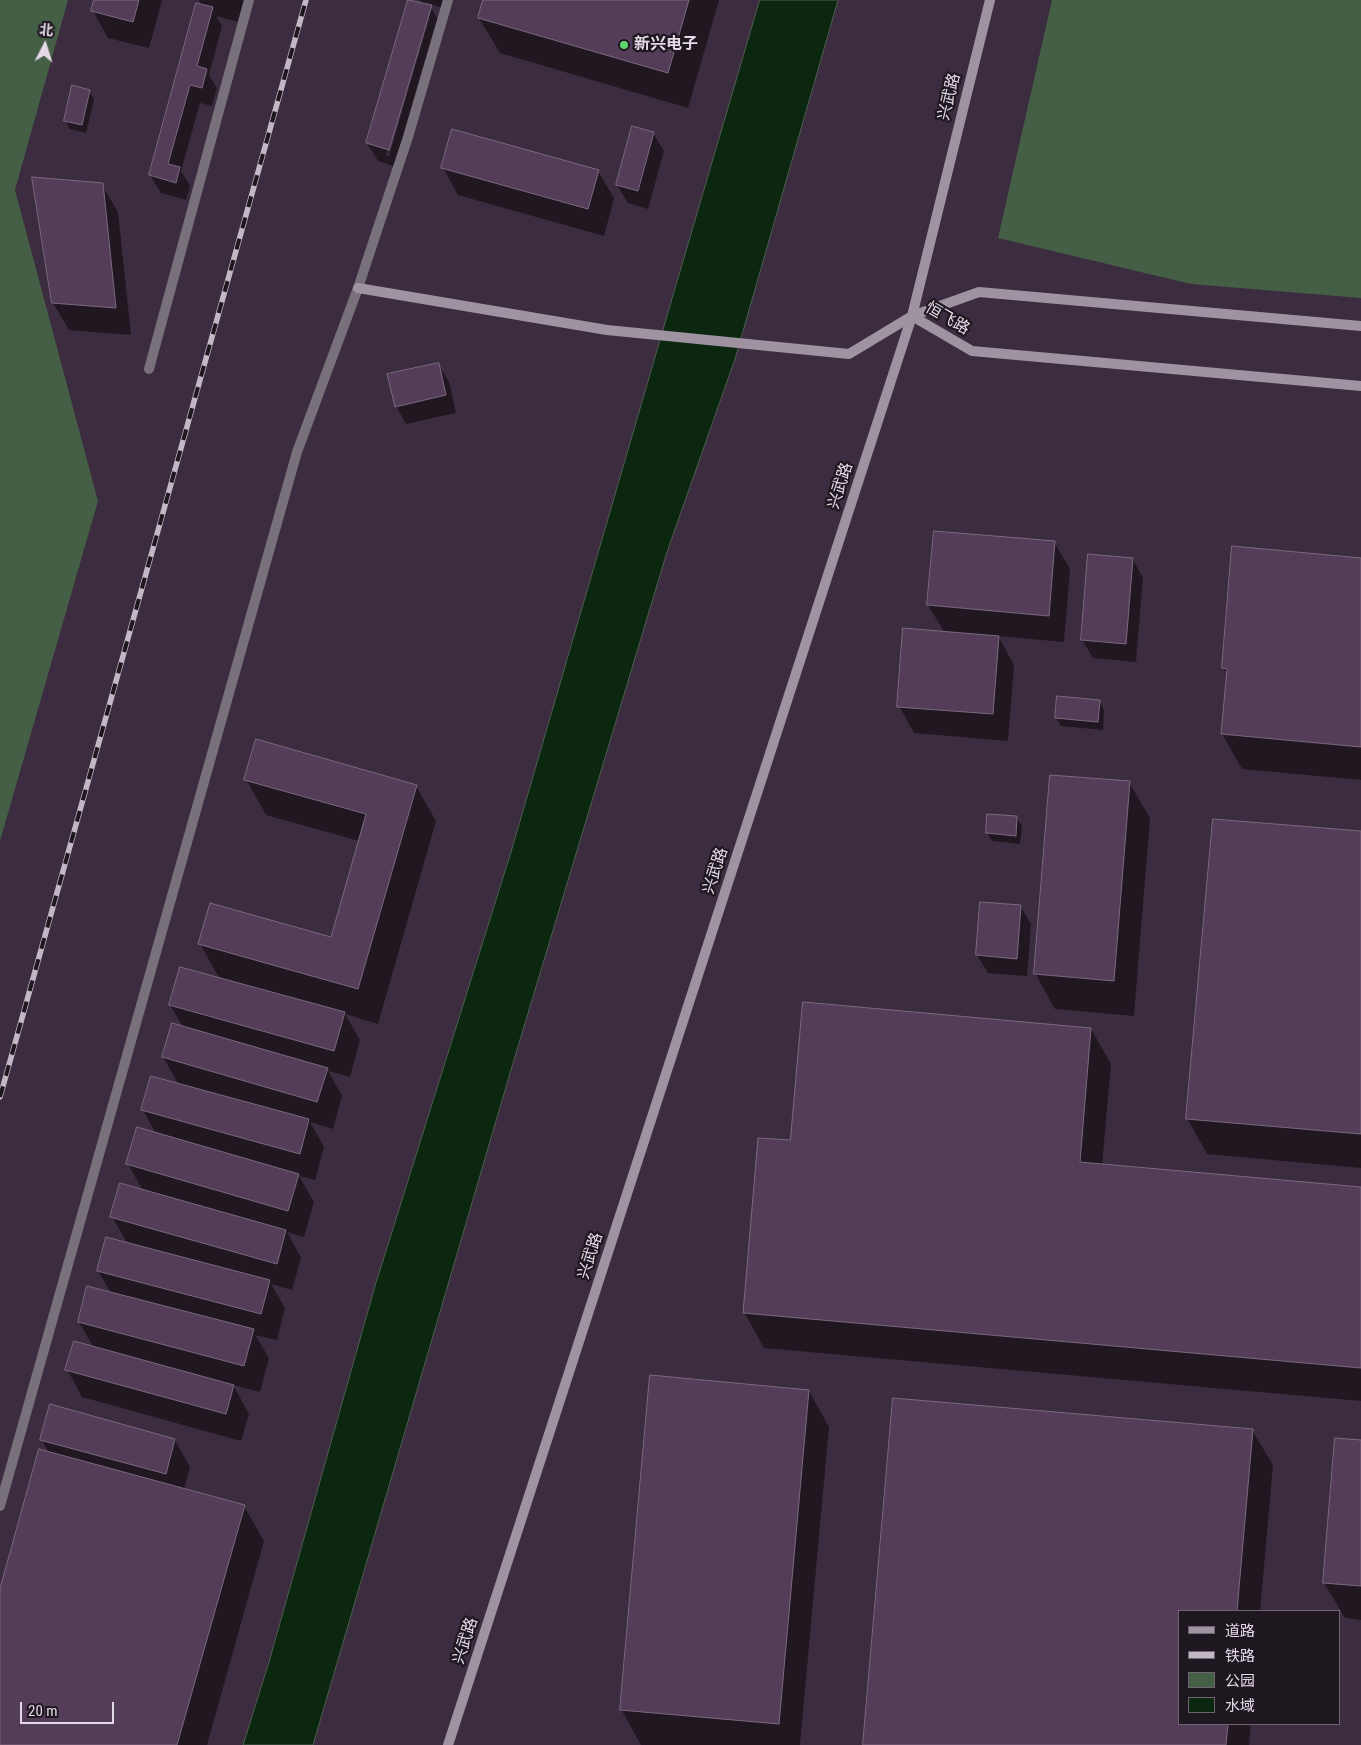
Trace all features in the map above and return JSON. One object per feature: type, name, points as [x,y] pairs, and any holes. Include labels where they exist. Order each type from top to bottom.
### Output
[{"type":"street","name":"兴武路","points":[[448,1745],[912,316],[990,0]]},
{"type":"street","points":[[358,288],[607,330],[849,354],[912,316]]},
{"type":"street","name":"恒飞路","points":[[912,316],[979,292],[1361,326]]},
{"type":"street","name":"恒飞路","points":[[912,316],[972,351],[1361,386]]},
{"type":"lane","points":[[148,369],[248,0]]},
{"type":"lane","points":[[0,1506],[297,452],[358,288],[408,137],[448,0]]},
{"type":"green space","points":[[0,0],[68,0],[15,190],[98,501],[0,841]]},
{"type":"green space","points":[[1052,0],[1361,0],[1361,298],[1191,284],[998,238]]},
{"type":"water","points":[[760,0],[838,0],[735,359],[667,552],[513,1063],[313,1745],[243,1745],[269,1662],[375,1286],[511,852]]},
{"type":"building","points":[[94,0],[139,0],[133,22],[91,11]]},
{"type":"building","points":[[408,0],[432,5],[389,150],[366,143]]},
{"type":"building","name":"新兴电子","points":[[483,0],[689,0],[668,73],[478,18]]},
{"type":"building","points":[[196,3],[213,7],[197,66],[207,69],[202,88],[190,85],[168,164],[180,167],[176,183],[149,175]]},
{"type":"building","points":[[72,85],[90,90],[82,125],[64,121]]},
{"type":"building","points":[[632,126],[654,132],[638,191],[616,185]]},
{"type":"building","points":[[452,129],[599,170],[588,209],[441,168]]},
{"type":"building","points":[[32,177],[103,183],[116,308],[52,303]]},
{"type":"building","points":[[439,363],[446,395],[395,407],[387,374]]},
{"type":"building","points":[[934,531],[1055,541],[1049,616],[927,605]]},
{"type":"building","points":[[1232,546],[1361,558],[1361,747],[1221,734],[1227,669],[1222,668]]},
{"type":"building","points":[[1088,554],[1133,558],[1126,644],[1081,640]]},
{"type":"building","points":[[903,628],[999,636],[993,714],[897,707]]},
{"type":"building","points":[[1057,696],[1100,700],[1098,722],[1055,718]]},
{"type":"building","points":[[256,739],[417,785],[358,989],[198,944],[210,903],[331,937],[366,814],[244,780]]},
{"type":"building","points":[[1050,775],[1130,781],[1114,981],[1034,974]]},
{"type":"building","points":[[987,814],[1017,816],[1016,836],[986,833]]},
{"type":"building","points":[[1213,819],[1361,831],[1361,1134],[1186,1119]]},
{"type":"building","points":[[980,902],[1021,905],[1017,959],[976,955]]},
{"type":"building","points":[[180,967],[345,1012],[334,1051],[169,1005]]},
{"type":"building","points":[[803,1002],[1091,1028],[1080,1162],[1361,1187],[1361,1368],[743,1313],[758,1138],[790,1140]]},
{"type":"building","points":[[172,1023],[328,1068],[317,1102],[162,1057]]},
{"type":"building","points":[[151,1076],[309,1119],[300,1154],[141,1110]]},
{"type":"building","points":[[137,1127],[299,1174],[288,1211],[126,1164]]},
{"type":"building","points":[[120,1183],[286,1230],[277,1264],[110,1217]]},
{"type":"building","points":[[106,1237],[270,1280],[261,1314],[97,1271]]},
{"type":"building","points":[[87,1286],[254,1329],[244,1366],[78,1322]]},
{"type":"building","points":[[74,1341],[234,1385],[226,1414],[65,1370]]},
{"type":"building","points":[[650,1375],[809,1390],[779,1724],[620,1710]]},
{"type":"building","points":[[893,1398],[1253,1429],[1237,1610],[1178,1610],[1178,1725],[1228,1725],[1226,1745],[863,1745]]},
{"type":"building","points":[[50,1404],[175,1439],[166,1474],[40,1440]]},
{"type":"building","points":[[1335,1438],[1361,1440],[1361,1586],[1323,1583]]},
{"type":"building","points":[[39,1449],[245,1505],[177,1745],[0,1745],[0,1589]]},
{"type":"railway","points":[[0,1097],[306,0]]},
{"type":"place","name":"新兴电子","points":[[624,45]]}]
